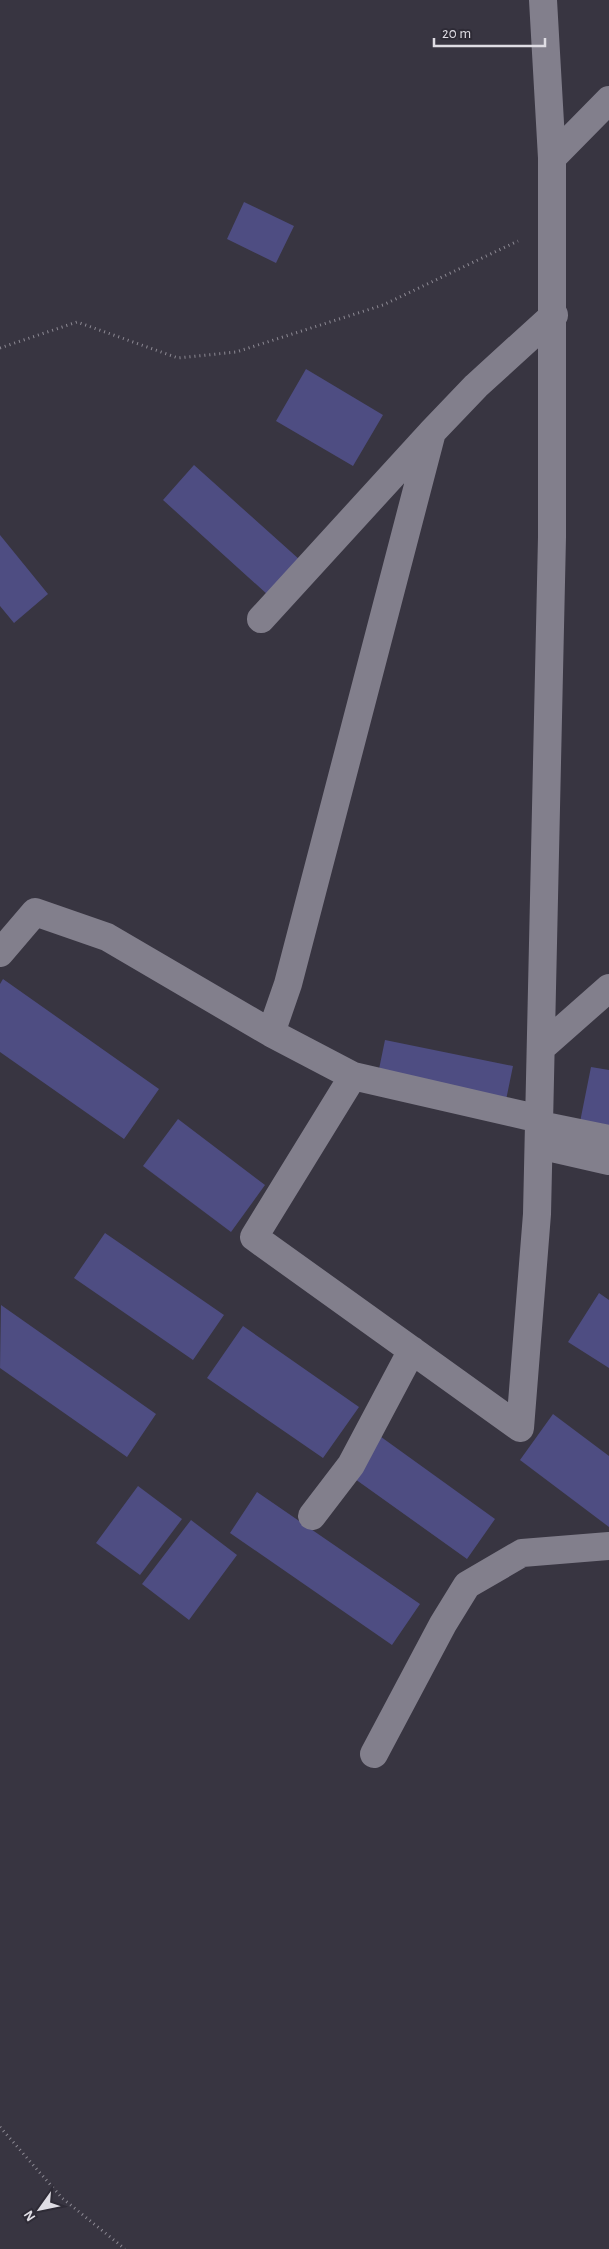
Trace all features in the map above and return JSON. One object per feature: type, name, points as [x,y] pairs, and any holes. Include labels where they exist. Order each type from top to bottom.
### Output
[{"type":"street","points":[[352,1076],[254,1237],[520,1428],[537,1214],[552,547],[554,315],[552,158],[543,0]]},
{"type":"street","points":[[552,158],[609,100]]},
{"type":"street","points":[[260,619],[476,386],[554,315]]},
{"type":"street","points":[[271,1033],[288,984],[432,432]]},
{"type":"street","points":[[0,953],[36,912],[107,937],[271,1033],[352,1076],[540,1130],[609,1161]]},
{"type":"street","points":[[541,1048],[609,988]]},
{"type":"street","points":[[540,1130],[609,1139]]},
{"type":"street","points":[[312,1516],[351,1465],[412,1350]]},
{"type":"street","points":[[374,1754],[443,1624],[467,1585],[522,1553],[609,1546]]},
{"type":"path","points":[[0,348],[77,322],[178,358],[236,352],[383,305],[553,226]]},
{"type":"path","points":[[0,2127],[62,2198],[125,2249]]},
{"type":"building","points":[[244,202],[294,226],[276,263],[227,239]]},
{"type":"building","points":[[306,369],[383,415],[353,466],[276,421]]},
{"type":"building","points":[[194,465],[300,560],[268,595],[163,500]]},
{"type":"building","points":[[0,535],[48,594],[14,623],[0,606]]},
{"type":"building","points":[[3,979],[159,1089],[124,1139],[0,1052],[0,984]]},
{"type":"building","points":[[385,1040],[513,1066],[506,1100],[378,1074]]},
{"type":"building","points":[[591,1067],[609,1070],[609,1128],[580,1122]]},
{"type":"building","points":[[178,1119],[265,1185],[231,1232],[143,1166]]},
{"type":"building","points":[[105,1233],[224,1315],[193,1360],[74,1278]]},
{"type":"building","points":[[599,1293],[609,1300],[609,1368],[568,1342]]},
{"type":"building","points":[[1,1305],[156,1414],[127,1457],[0,1368]]},
{"type":"building","points":[[243,1326],[359,1407],[323,1458],[207,1378]]},
{"type":"building","points":[[553,1414],[609,1456],[609,1527],[520,1460]]},
{"type":"building","points":[[377,1434],[495,1519],[467,1559],[348,1474]]},
{"type":"building","points":[[138,1486],[182,1519],[140,1575],[96,1543]]},
{"type":"building","points":[[257,1492],[420,1604],[392,1645],[230,1533]]},
{"type":"building","points":[[191,1520],[237,1555],[189,1620],[142,1584]]}]
